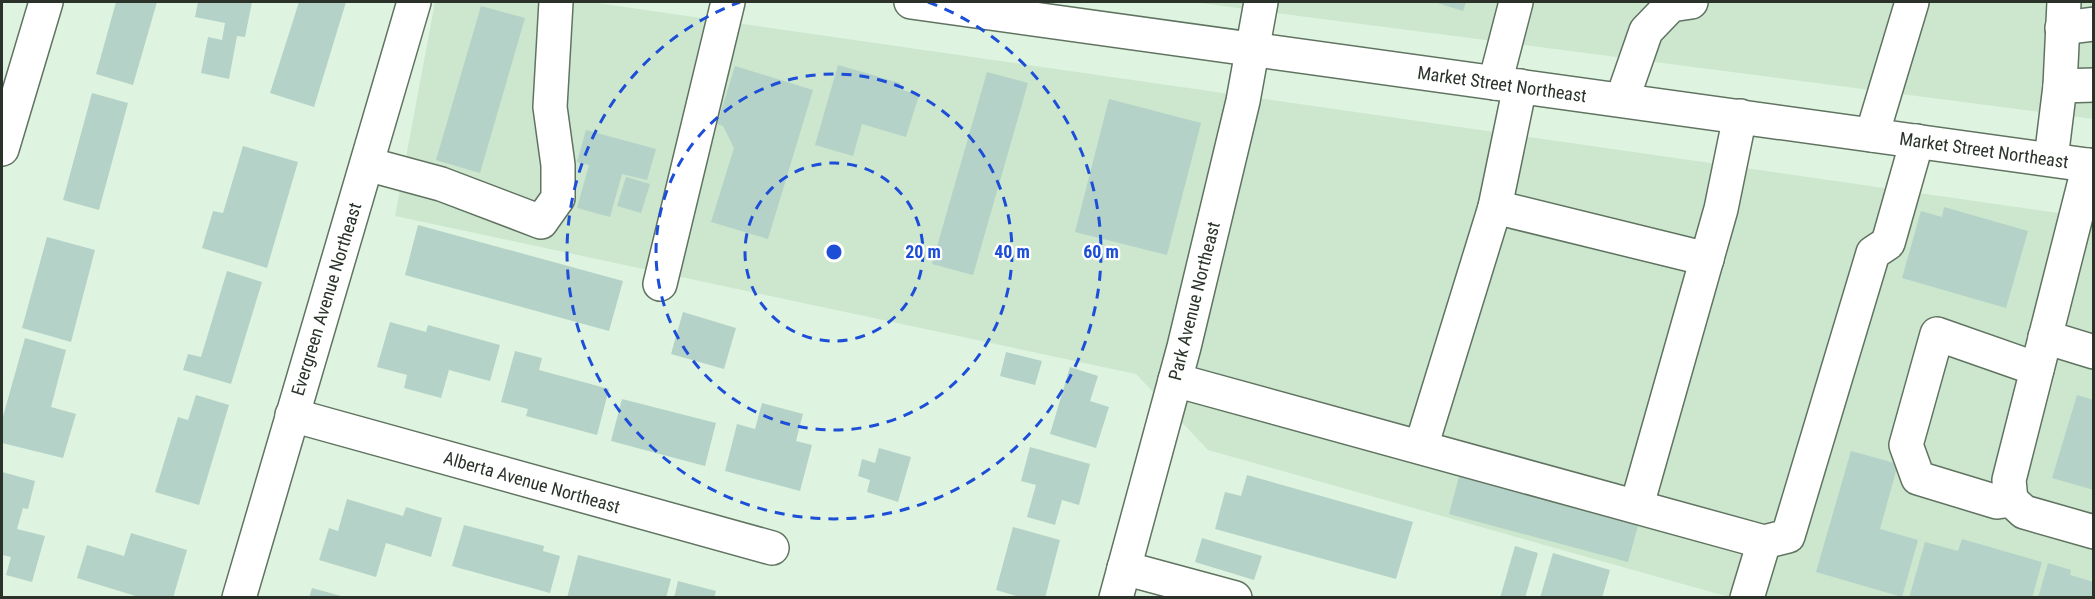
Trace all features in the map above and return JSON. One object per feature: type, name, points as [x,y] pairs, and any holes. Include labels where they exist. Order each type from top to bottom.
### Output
[{"type":"street","points":[[2,149],[46,2]]},
{"type":"street","name":"Evergreen Avenue Northeast","points":[[239,597],[414,2]]},
{"type":"street","points":[[367,164],[441,184],[541,222],[558,198],[558,165],[550,107],[556,2]]},
{"type":"street","points":[[660,284],[728,2]]},
{"type":"street","name":"Market Street Northeast","points":[[911,2],[1022,9],[1252,49],[2091,165]]},
{"type":"street","name":"Park Avenue Northeast","points":[[1120,583],[1175,380],[1243,101],[1261,2]]},
{"type":"street","points":[[1422,447],[1495,207],[1516,2]]},
{"type":"street","points":[[1622,100],[1646,31],[1671,5],[1691,2]]},
{"type":"street","points":[[1872,135],[1912,2]]},
{"type":"street","points":[[2051,159],[2060,86],[2073,18]]},
{"type":"street","points":[[2060,86],[2094,85]]},
{"type":"street","points":[[1637,505],[1723,199],[1740,116]]},
{"type":"street","points":[[1175,380],[1637,505],[1764,542],[1788,536],[1873,253],[1888,243],[1917,141]]},
{"type":"street","points":[[2091,165],[2008,480],[2011,500],[2024,512],[2094,532]]},
{"type":"street","points":[[1495,207],[1707,259]]},
{"type":"street","points":[[2011,500],[1997,502],[1918,478],[1906,445],[1937,334],[2037,369]]},
{"type":"street","points":[[2045,338],[2094,352]]},
{"type":"street","name":"Alberta Avenue Northeast","points":[[292,415],[772,548]]},
{"type":"street","points":[[1747,597],[1764,542]]},
{"type":"street","points":[[1120,583],[1235,597]]},
{"type":"shaded area","points":[[435,2],[590,2],[2093,218],[2093,597],[1729,597],[1208,450],[1136,374],[395,216]]},
{"type":"shaded area","points":[[1192,2],[2093,2],[2093,119]]},
{"type":"building","points":[[116,2],[157,2],[133,85],[96,74]]},
{"type":"building","points":[[198,2],[252,2],[245,37],[237,36],[229,79],[201,73],[208,37],[222,40],[225,23],[195,17]]},
{"type":"building","points":[[299,2],[346,2],[314,107],[270,93]]},
{"type":"building","points":[[1434,2],[1466,2],[1463,11]]},
{"type":"building","points":[[481,6],[525,18],[480,173],[436,160]]},
{"type":"building","points":[[838,65],[900,83],[899,89],[919,95],[906,137],[862,124],[853,156],[815,145]]},
{"type":"building","points":[[735,66],[813,90],[768,239],[711,222],[734,148],[723,126],[717,124]]},
{"type":"building","points":[[987,72],[1028,83],[973,275],[932,264]]},
{"type":"building","points":[[92,93],[128,103],[99,210],[63,200]]},
{"type":"building","points":[[1109,99],[1201,123],[1167,255],[1075,232]]},
{"type":"building","points":[[586,130],[656,149],[647,180],[622,174],[610,217],[577,208],[589,165],[577,162]]},
{"type":"building","points":[[243,146],[298,162],[267,268],[202,248],[213,211],[223,213]]},
{"type":"building","points":[[626,177],[650,184],[641,213],[617,206]]},
{"type":"building","points":[[1944,207],[2028,231],[2006,308],[1902,278],[1921,211],[1942,217]]},
{"type":"building","points":[[418,225],[623,281],[609,331],[405,275]]},
{"type":"building","points":[[47,237],[95,250],[71,342],[22,328]]},
{"type":"building","points":[[227,271],[262,282],[231,384],[183,370],[188,354],[201,357]]},
{"type":"building","points":[[683,312],[736,328],[724,369],[671,354]]},
{"type":"building","points":[[390,322],[426,332],[428,325],[500,345],[490,381],[449,370],[441,398],[404,388],[407,375],[377,367]]},
{"type":"building","points":[[25,338],[66,350],[51,407],[76,414],[63,458],[2,443],[2,420]]},
{"type":"building","points":[[515,351],[542,358],[539,370],[609,389],[597,435],[526,416],[528,409],[501,402]]},
{"type":"building","points":[[1006,352],[1042,361],[1035,385],[1000,376]]},
{"type":"building","points":[[1070,367],[1098,376],[1090,401],[1109,407],[1096,448],[1050,434]]},
{"type":"building","points":[[196,395],[229,405],[199,505],[155,492],[178,417],[188,420]]},
{"type":"building","points":[[2077,395],[2094,400],[2094,490],[2052,478]]},
{"type":"building","points":[[622,399],[716,423],[705,466],[611,441]]},
{"type":"building","points":[[762,403],[803,414],[796,441],[812,445],[800,491],[725,471],[737,424],[755,429]]},
{"type":"building","points":[[1030,447],[1090,464],[1079,505],[1062,500],[1055,525],[1027,517],[1036,485],[1021,481]]},
{"type":"building","points":[[879,448],[911,457],[898,502],[867,492],[870,480],[858,476],[862,459],[875,463]]},
{"type":"building","points":[[1851,451],[1898,464],[1880,529],[1918,540],[1902,597],[1816,572]]},
{"type":"building","points":[[2,472],[35,481],[28,509],[23,508],[17,529],[45,536],[32,582],[6,575],[11,557],[2,555]]},
{"type":"building","points":[[1460,473],[1639,522],[1628,562],[1449,514]]},
{"type":"building","points":[[1247,475],[1413,522],[1396,579],[1215,529],[1225,492],[1241,496]]},
{"type":"building","points":[[347,499],[403,516],[406,507],[442,518],[431,557],[386,543],[376,577],[319,560],[329,528],[338,531]]},
{"type":"building","points":[[464,525],[544,546],[543,551],[560,556],[550,593],[452,566]]},
{"type":"building","points":[[1013,527],[1060,540],[1045,598],[1023,598],[996,590]]},
{"type":"building","points":[[131,533],[187,550],[173,598],[142,598],[77,578],[87,545],[124,556]]},
{"type":"building","points":[[1202,538],[1262,556],[1254,580],[1195,562]]},
{"type":"building","points":[[1962,539],[2042,562],[2032,598],[1909,598],[1925,542],[1958,551]]},
{"type":"building","points":[[1515,546],[1538,553],[1525,598],[1500,598]]},
{"type":"building","points":[[1553,553],[1610,570],[1602,598],[1540,598]]},
{"type":"building","points":[[578,555],[671,579],[666,598],[567,598]]},
{"type":"building","points":[[2048,563],[2071,570],[2070,575],[2094,582],[2094,598],[2038,598]]},
{"type":"building","points":[[678,581],[716,591],[714,598],[674,598]]},
{"type":"building","points":[[312,588],[345,597],[309,598]]}]
